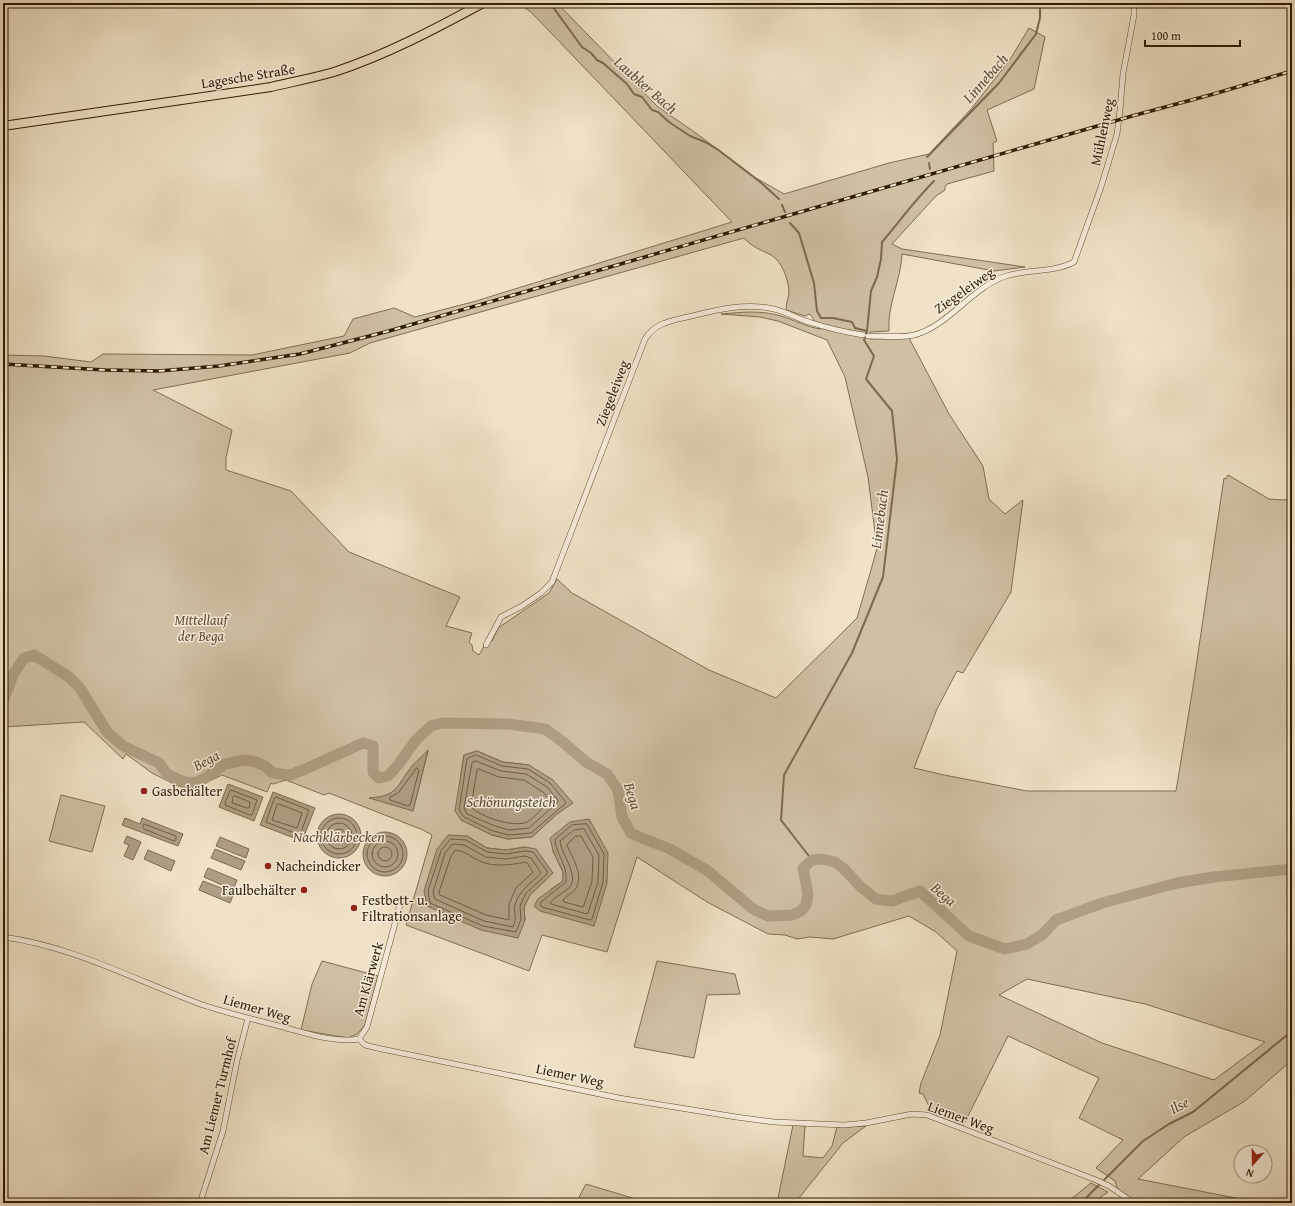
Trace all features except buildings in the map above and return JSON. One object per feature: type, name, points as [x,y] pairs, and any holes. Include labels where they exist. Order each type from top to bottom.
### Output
[{"type":"main road","name":"Lagesche Straße","points":[[3,126],[272,87],[304,80],[334,72],[372,58],[409,42],[483,3]]},
{"type":"street","name":"Mühlenweg","points":[[1074,262],[1101,187],[1117,134],[1123,74],[1134,15],[1134,3]]},
{"type":"street","name":"Ziegeleiweg","points":[[486,646],[501,618],[541,593],[552,582],[559,568],[645,339],[649,332],[660,324],[732,308],[753,306],[776,310],[809,322],[866,336],[914,335],[930,328],[946,317],[992,281],[1023,272],[1056,268],[1074,262]]},
{"type":"street","name":"Am Klärwerk","points":[[359,1039],[367,1027],[402,900]]},
{"type":"street","name":"Liemer Weg","points":[[3,937],[18,939],[61,950],[202,1004],[301,1032],[337,1040],[359,1039],[364,1045],[619,1098],[774,1122],[844,1125],[866,1123],[912,1114],[922,1114],[1096,1180],[1109,1186],[1134,1203]]},
{"type":"street","name":"Am Liemer Turmhof","points":[[200,1203],[223,1131],[237,1061],[248,1018]]},
{"type":"green space","name":"Mittellauf der Bega","points":[[518,3],[557,3],[657,106],[756,178],[784,194],[889,163],[929,154],[972,108],[1011,58],[1029,28],[1045,37],[1034,89],[987,110],[997,141],[993,143],[994,171],[947,184],[945,190],[936,196],[892,244],[902,249],[1025,267],[994,271],[902,254],[890,312],[889,331],[870,332],[870,339],[909,338],[949,414],[983,466],[989,499],[1005,514],[1023,500],[1011,592],[963,673],[957,671],[937,709],[914,768],[1027,791],[1176,791],[1224,478],[1226,479],[1228,475],[1269,499],[1292,499],[1292,1060],[1245,1101],[1184,1137],[1138,1179],[1246,1200],[1245,1203],[1137,1203],[1118,1191],[1115,1181],[1096,1168],[1123,1140],[1079,1118],[1099,1078],[1008,1036],[963,1126],[933,1114],[923,1094],[919,1093],[921,1083],[940,1035],[957,951],[936,932],[909,916],[833,939],[810,937],[797,939],[785,935],[768,934],[707,902],[637,857],[607,952],[542,935],[529,971],[406,925],[432,835],[423,830],[329,793],[324,795],[286,780],[273,784],[271,783],[267,792],[222,775],[191,790],[178,786],[152,773],[126,754],[123,759],[84,722],[3,727],[3,355],[44,356],[91,362],[103,354],[252,355],[344,336],[353,319],[394,308],[415,317],[476,301],[732,222],[531,12]],"holes":[[[744,238],[753,246],[775,258],[781,266],[786,276],[789,291],[786,310],[805,316],[810,314],[820,329],[810,327],[781,316],[766,313],[744,312],[721,314],[760,317],[778,321],[827,340],[845,377],[868,477],[877,548],[857,618],[776,698],[709,670],[572,593],[557,579],[549,593],[498,628],[492,641],[488,639],[479,655],[473,651],[472,645],[469,642],[472,633],[446,626],[460,597],[349,552],[291,491],[226,470],[226,458],[232,430],[153,390],[350,353],[370,343]],[[428,751],[413,811],[379,798],[395,791],[414,765]],[[477,751],[503,762],[529,765],[572,803],[557,814],[532,837],[508,839],[492,835],[461,820],[460,782],[464,755]],[[467,836],[487,848],[506,850],[525,847],[553,873],[530,895],[524,907],[525,920]],[[553,851],[594,926],[551,889],[563,881],[563,872]],[[1027,979],[1145,1004],[1265,1042],[1214,1080],[1102,1043],[999,995]]]},
{"type":"green space","points":[[61,795],[105,806],[92,852],[49,841]]},
{"type":"green space","points":[[322,961],[378,976],[365,1025],[357,1034],[348,1038],[301,1030],[312,984]]},
{"type":"green space","points":[[657,961],[735,974],[740,994],[707,995],[694,1058],[634,1047]]},
{"type":"green space","points":[[793,1125],[805,1126],[803,1156],[823,1158],[832,1146],[837,1127],[866,1126],[843,1143],[795,1203],[777,1203]]},
{"type":"green space","points":[[1091,1183],[1108,1192],[1092,1203],[1066,1203]]},
{"type":"green space","points":[[586,1184],[649,1203],[576,1203]]},
{"type":"water","points":[[428,750],[413,811],[369,798],[386,795],[396,789],[412,766]]},
{"type":"water","name":"Schönungsteich","points":[[477,751],[503,762],[529,765],[553,780],[573,803],[557,814],[532,837],[508,839],[492,835],[461,820],[455,811],[464,755]]},
{"type":"water","points":[[228,784],[263,797],[254,821],[219,807]]},
{"type":"water","points":[[273,792],[315,808],[302,841],[260,825]]},
{"type":"water","name":"Nachklärbecken","points":[[339,814],[351,818],[357,824],[361,836],[357,848],[351,854],[339,858],[327,854],[321,848],[317,836],[321,824],[327,818]]},
{"type":"water","points":[[125,818],[140,824],[142,818],[183,834],[178,846],[122,825]]},
{"type":"water","name":"Schönungsteich","points":[[589,819],[608,853],[607,883],[594,926],[540,911],[534,906],[538,899],[563,881],[563,872],[553,851],[550,838],[570,822]]},
{"type":"water","name":"Nachklärbecken","points":[[385,832],[397,836],[403,842],[407,854],[403,866],[397,872],[385,876],[373,872],[367,866],[363,854],[367,842],[373,836]]},
{"type":"water","name":"Schönungsteich","points":[[448,835],[467,836],[487,848],[506,850],[525,847],[536,849],[553,873],[530,895],[524,907],[525,920],[518,938],[481,930],[427,906],[424,891],[437,849]]},
{"type":"water","points":[[127,836],[141,842],[133,860],[124,856],[129,845],[124,843]]},
{"type":"water","points":[[220,837],[249,849],[246,858],[216,846]]},
{"type":"water","points":[[215,849],[245,861],[241,870],[211,858]]},
{"type":"water","points":[[148,850],[175,861],[171,871],[144,859]]},
{"type":"water","points":[[208,868],[237,880],[233,890],[204,877]]},
{"type":"water","points":[[203,881],[234,893],[230,903],[199,890]]},
{"type":"waterway","name":"Laubker Bach","points":[[550,3],[582,47],[627,84],[634,94],[642,97],[652,110],[658,112],[669,122],[690,136],[717,149],[759,181],[779,199]]},
{"type":"waterway","name":"Linnebach","points":[[927,157],[999,83],[1036,34],[1040,18],[1040,4]]},
{"type":"waterway","name":"Linnebach","points":[[929,163],[930,169]]},
{"type":"waterway","name":"Linnebach","points":[[812,860],[781,820],[784,775],[852,653],[883,577],[897,459],[892,411],[866,379],[874,356],[864,340],[867,331],[871,291],[877,277],[881,259],[882,242],[934,181]]},
{"type":"waterway","name":"Laubker Bach","points":[[782,205],[785,212]]},
{"type":"waterway","name":"Laubker Bach","points":[[790,223],[799,233],[814,283],[817,311],[821,318],[833,318],[852,322],[855,328],[867,331]]},
{"type":"waterway","name":"Bega","points":[[3,701],[14,673],[24,658],[34,655],[69,677],[80,688],[107,732],[123,746],[159,763],[167,774],[184,782],[194,783],[205,778],[225,764],[245,760],[256,762],[265,766],[273,773],[290,775],[363,743],[373,746],[373,772],[379,778],[388,776],[416,740],[431,726],[442,723],[508,724],[545,729],[586,762],[607,774],[618,790],[622,817],[631,833],[670,849],[708,871],[753,909],[768,916],[792,915],[801,911],[806,905],[808,894],[803,868],[812,860],[822,859],[835,862],[876,899],[892,901],[920,891],[969,936],[1005,949],[1027,944],[1042,935],[1056,920],[1102,903],[1177,883],[1214,877],[1292,869]]},
{"type":"waterway","name":"Ilse","points":[[1081,1203],[1143,1141],[1169,1124],[1193,1112],[1292,1031]]},
{"type":"railway","points":[[3,364],[105,370],[159,371],[219,366],[300,354],[389,331],[1292,71]]},
{"type":"place","name":"Gasbehälter","points":[[144,791]]},
{"type":"place","name":"Nacheindicker","points":[[268,866]]},
{"type":"place","name":"Faulbehälter","points":[[304,890]]},
{"type":"place","name":"Festbett- u. Filtrationsanlage","points":[[354,908]]}]
